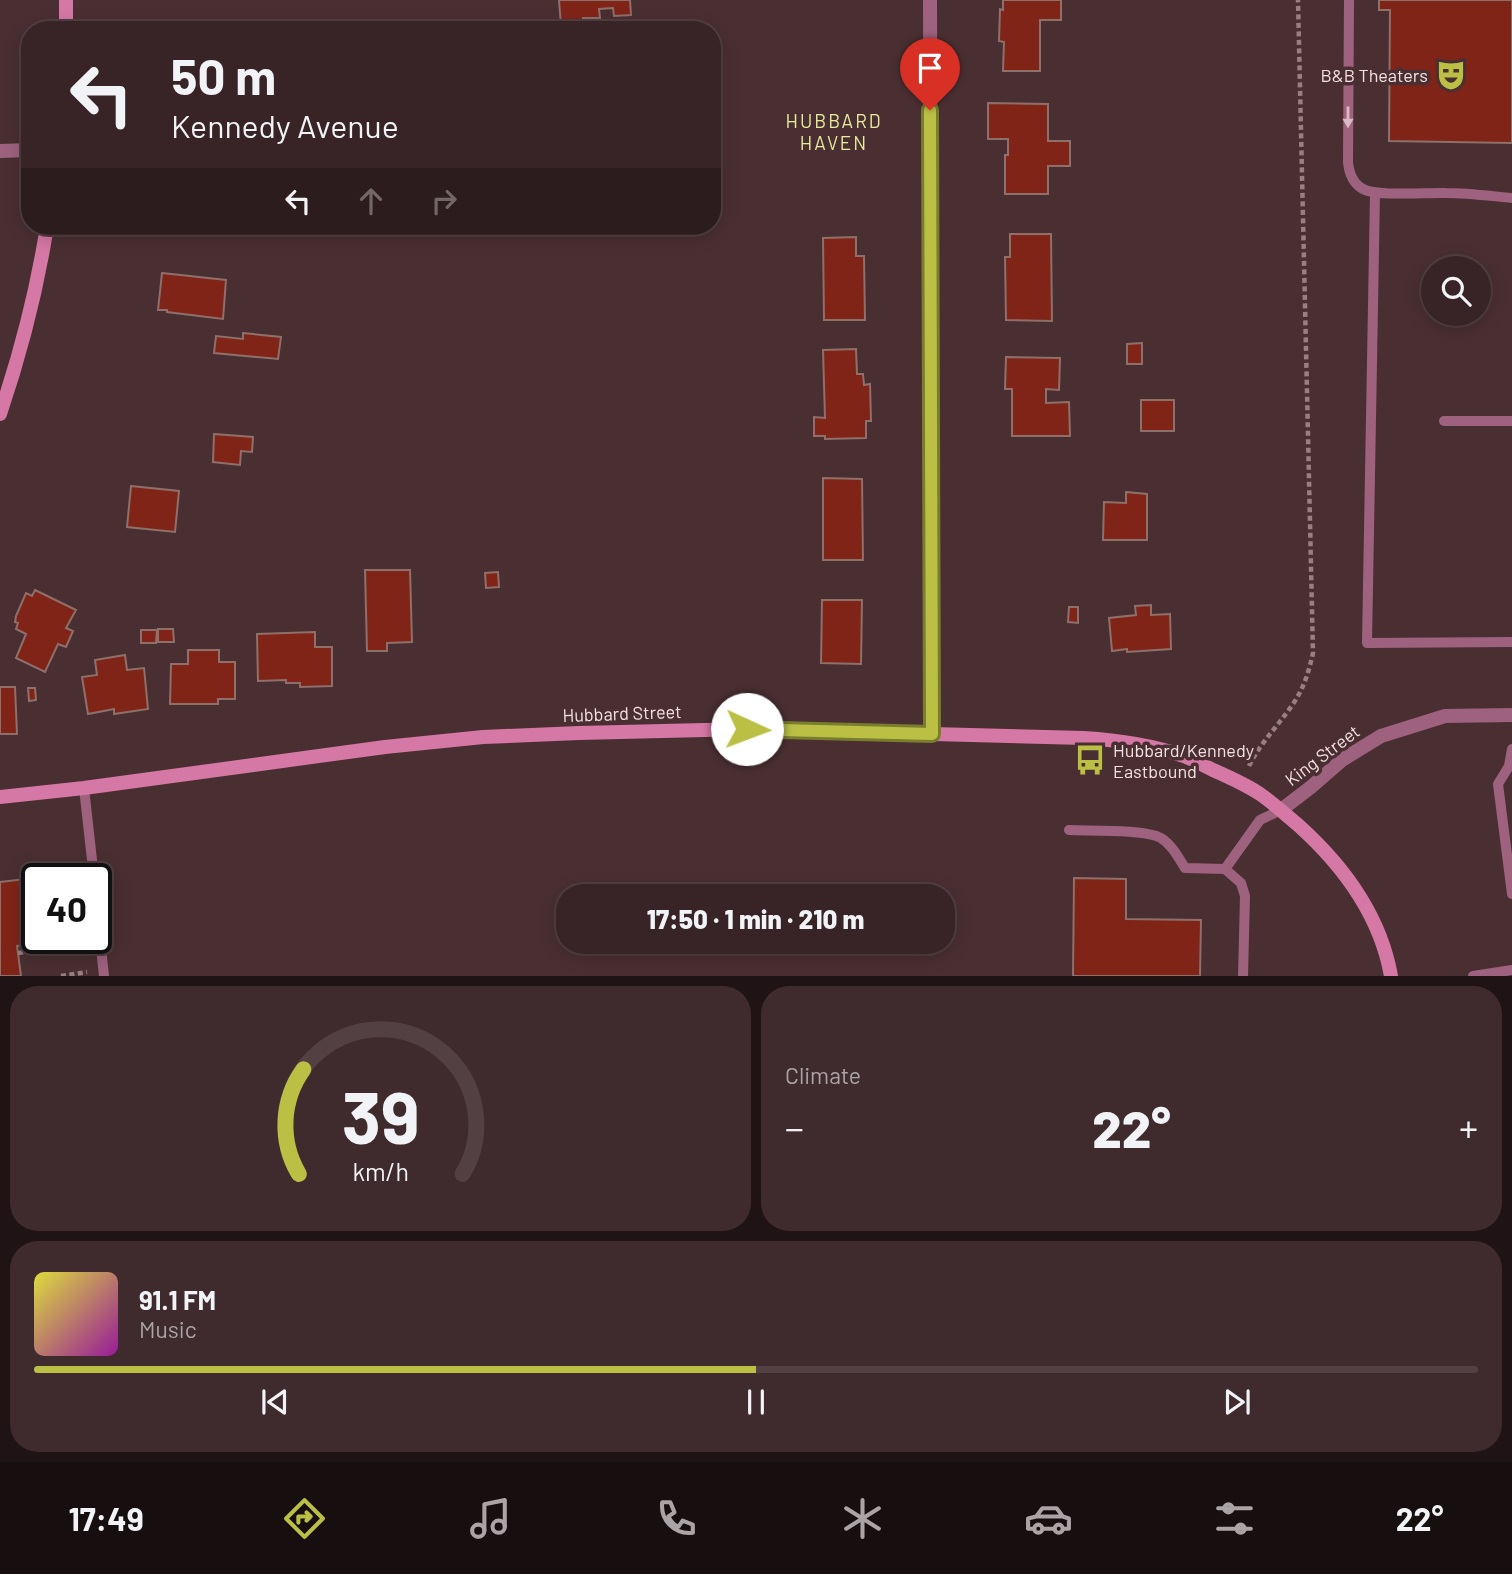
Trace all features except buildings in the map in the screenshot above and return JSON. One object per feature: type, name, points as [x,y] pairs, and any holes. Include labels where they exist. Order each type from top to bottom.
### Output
[{"type":"street","points":[[65,21],[66,0]]},
{"type":"street","points":[[930,0],[932,734]]},
{"type":"street","points":[[0,150],[21,150]]},
{"type":"street","points":[[0,414],[27,324],[46,235]]},
{"type":"street","name":"King Street","points":[[1280,810],[1342,760],[1381,736],[1445,716],[1512,715]]},
{"type":"street","name":"Hubbard Street","points":[[0,797],[385,747],[484,737],[747,729],[1120,740],[1186,757],[1261,794],[1280,810],[1321,846],[1358,892],[1375,923],[1391,975]]},
{"type":"lane","points":[[1349,0],[1349,172],[1352,179],[1363,189],[1375,193],[1448,193],[1512,198]]},
{"type":"lane","points":[[1375,193],[1367,643],[1512,642]]},
{"type":"lane","points":[[1444,421],[1512,421]]},
{"type":"lane","points":[[1512,749],[1509,766],[1497,784],[1512,894]]},
{"type":"lane","points":[[84,788],[92,863]]},
{"type":"lane","points":[[1225,869],[1260,820],[1280,810]]},
{"type":"lane","points":[[1069,830],[1142,833],[1159,837],[1172,848],[1185,868],[1225,869],[1241,883],[1245,896],[1243,975]]},
{"type":"lane","points":[[102,954],[104,973]]},
{"type":"lane","points":[[1473,975],[1512,970]]},
{"type":"path","points":[[1241,783],[1258,748],[1295,702],[1307,678],[1313,653],[1298,0]]},
{"type":"path","points":[[61,975],[104,973]]},
{"type":"place","name":"B&B Theaters","points":[[1451,75]]},
{"type":"place","name":"Hubbard/Kennedy Eastbound","points":[[1090,760]]},
{"type":"district","name":"HUBBARD HAVEN","points":[[834,131]]},
{"type":"route","points":[[747,729],[932,734],[930,110]]}]
